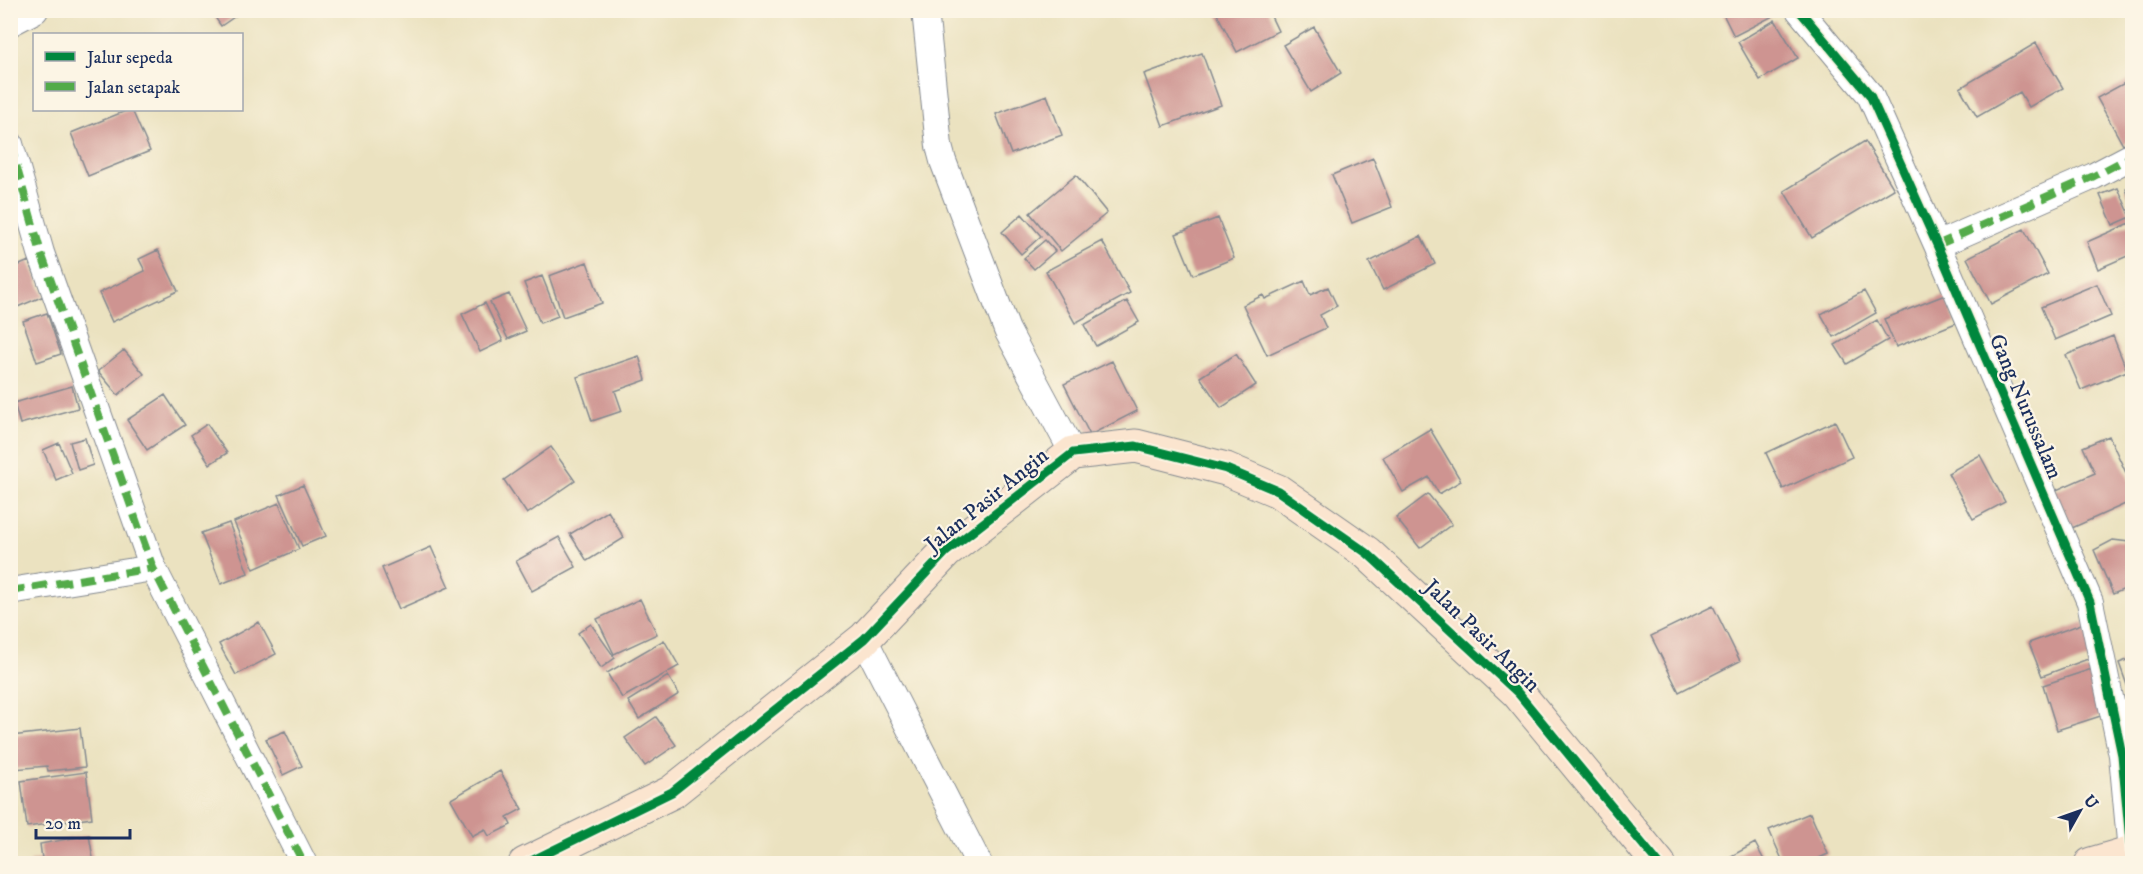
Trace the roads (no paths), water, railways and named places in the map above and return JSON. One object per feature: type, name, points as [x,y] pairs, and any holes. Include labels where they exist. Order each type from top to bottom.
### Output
[{"type":"street","points":[[10,23],[35,10]]},
{"type":"street","points":[[925,10],[939,146],[943,161],[1007,330],[1073,453]]},
{"type":"street","name":"Gang Nurussalam","points":[[1799,10],[1869,95],[1937,245],[2090,602],[2122,755],[2132,852]]},
{"type":"street","points":[[11,146],[40,253],[153,568],[304,864]]},
{"type":"street","points":[[1937,245],[2094,176],[2133,156]]},
{"type":"street","name":"Jalan Pasir Angin","points":[[525,864],[672,792],[864,639],[946,552],[1073,453],[1136,446],[1226,469],[1278,491],[1367,553],[1518,693],[1659,864]]},
{"type":"street","points":[[10,591],[153,568]]},
{"type":"street","points":[[864,639],[979,864]]},
{"type":"street","points":[[2091,864],[2132,852]]}]
